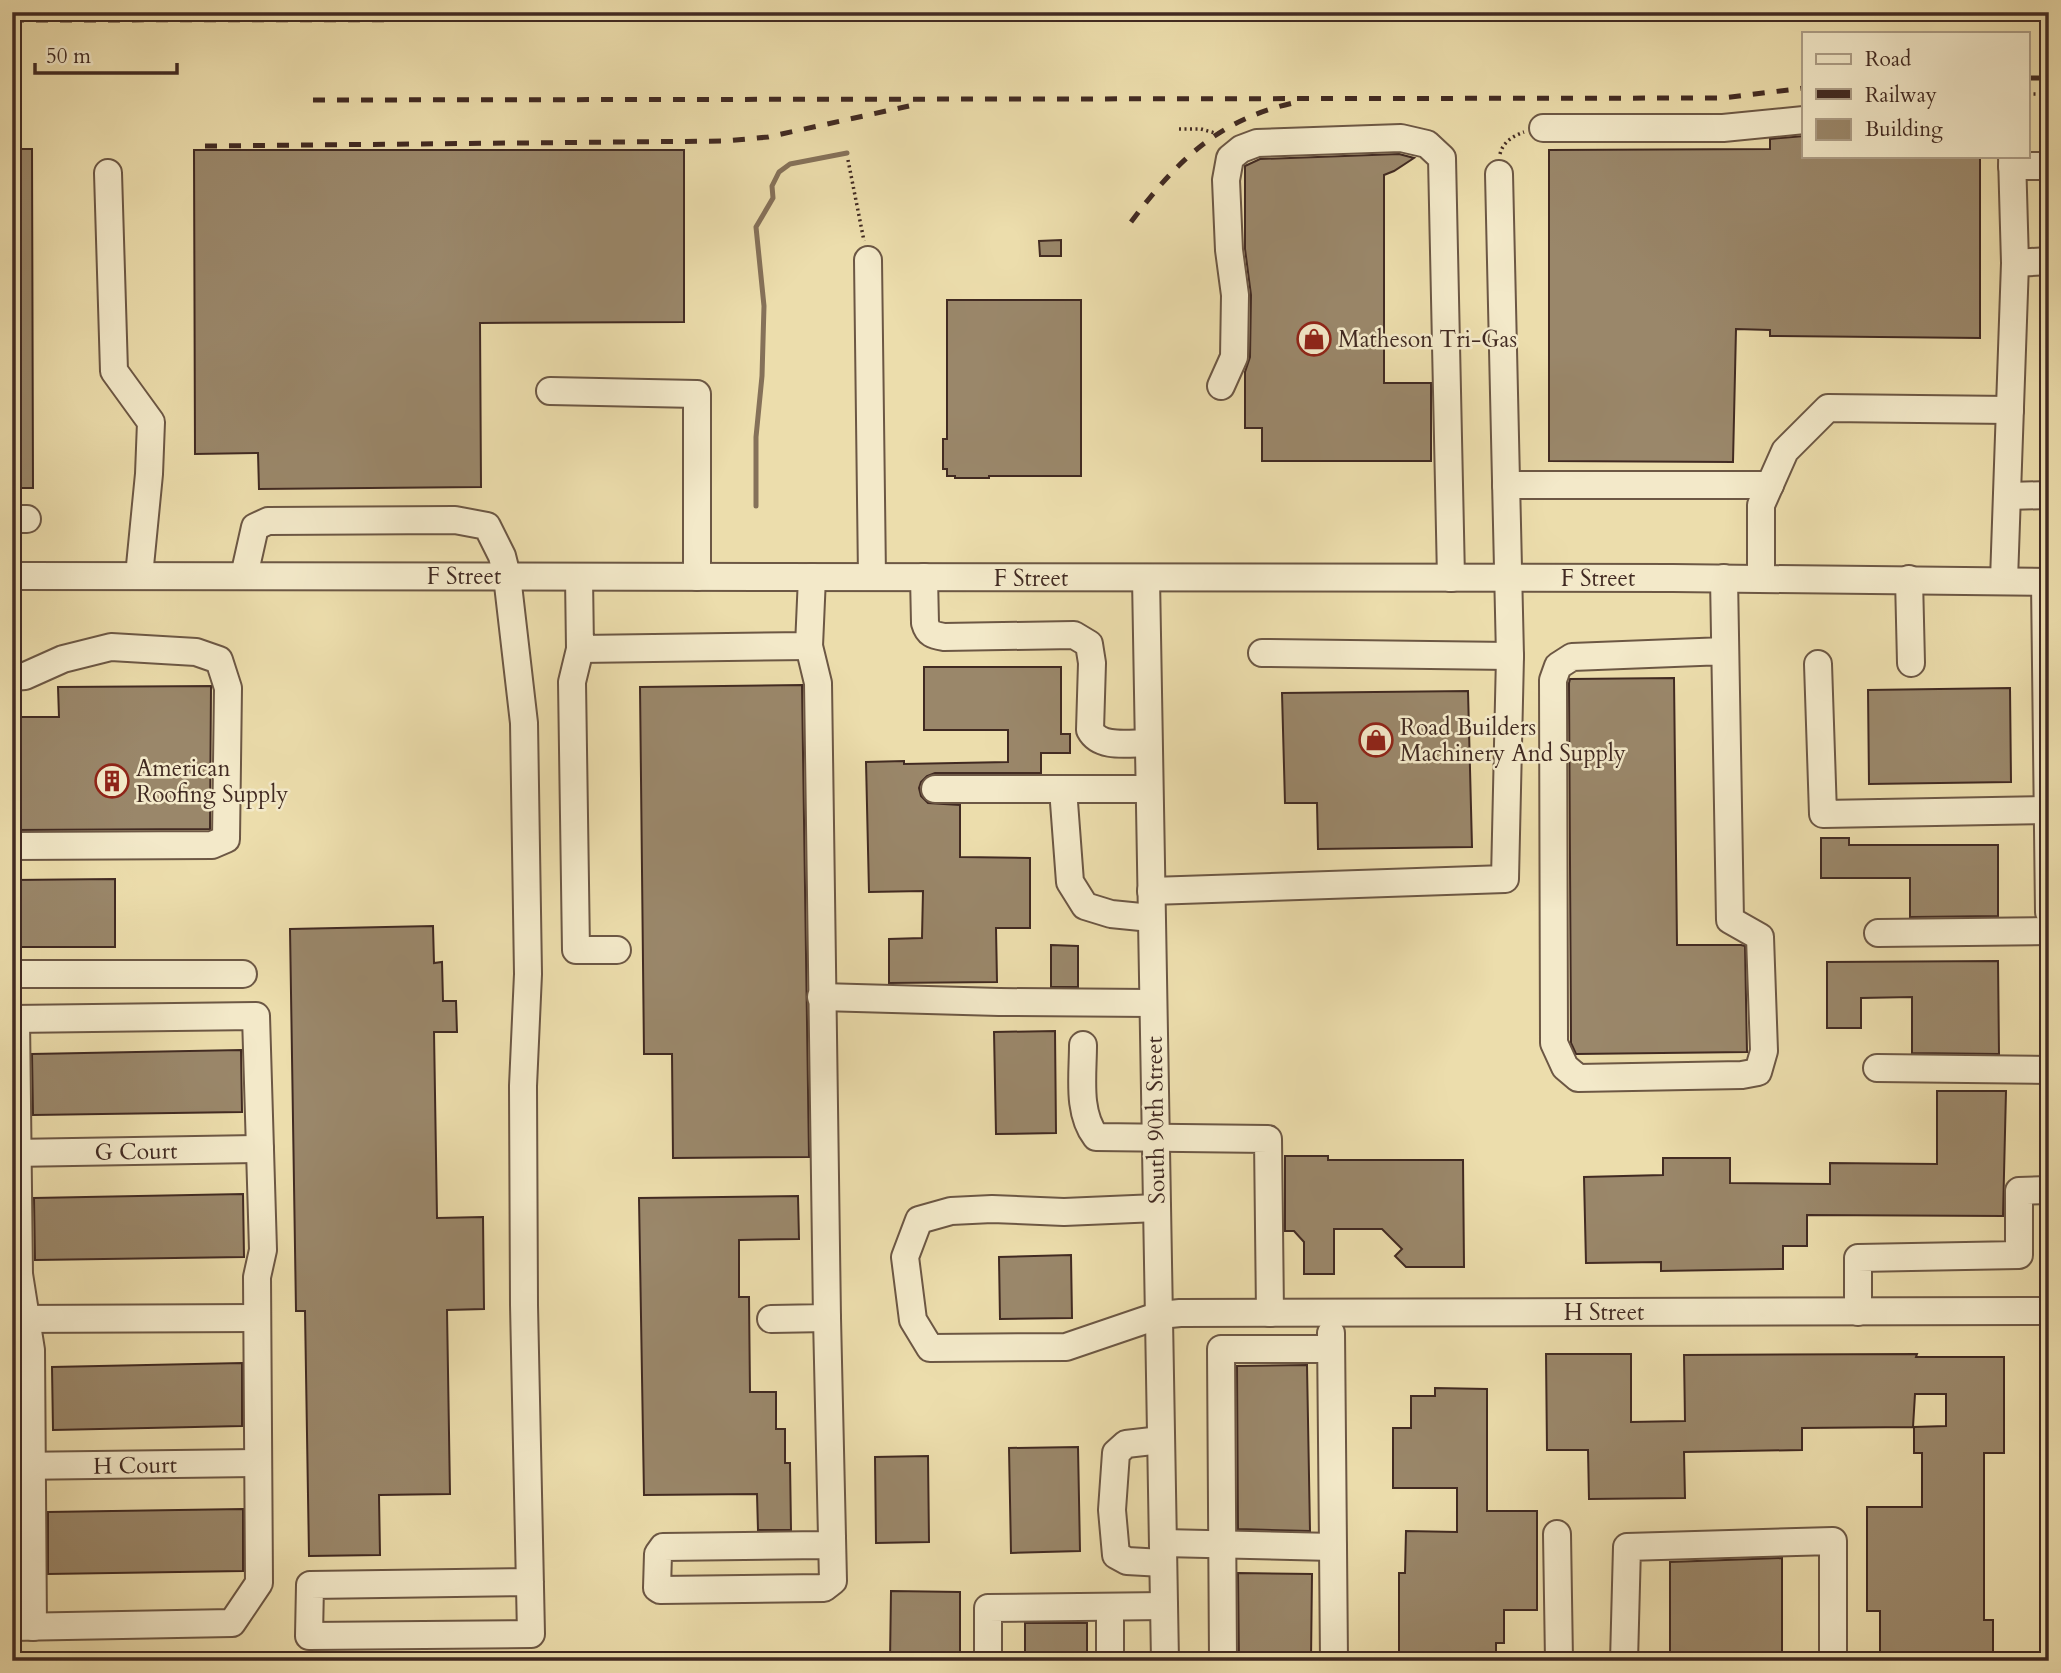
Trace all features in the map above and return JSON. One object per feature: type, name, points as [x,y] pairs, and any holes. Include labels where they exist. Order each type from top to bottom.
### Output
[{"type":"street","points":[[1543,128],[1723,128],[1802,120]]},
{"type":"street","points":[[1221,386],[1234,357],[1235,295],[1229,250],[1226,180],[1230,158],[1241,149],[1257,143],[1401,138],[1427,144],[1441,158],[1451,578]]},
{"type":"street","points":[[2004,580],[2015,263],[2012,161],[2049,166]]},
{"type":"street","points":[[108,173],[114,371],[151,422],[139,576]]},
{"type":"street","points":[[1150,891],[1505,879],[1510,656],[1499,174]]},
{"type":"street","points":[[868,260],[872,577]]},
{"type":"street","points":[[2015,263],[2049,261]]},
{"type":"street","points":[[550,391],[697,394],[697,577]]},
{"type":"street","points":[[1761,578],[1761,505],[1785,451],[1828,408],[2010,410]]},
{"type":"street","points":[[1506,485],[1770,485]]},
{"type":"street","points":[[2007,496],[2049,495]]},
{"type":"street","points":[[244,576],[255,527],[268,521],[455,520],[487,526],[502,556],[507,576],[524,723],[528,974],[523,1086],[523,1305],[530,1581],[531,1634],[309,1636],[310,1585],[530,1581]]},
{"type":"street","name":"F Street","points":[[12,576],[1508,577],[2047,582]]},
{"type":"street","points":[[579,577],[580,649],[572,682],[576,950],[617,950]]},
{"type":"street","points":[[812,577],[809,646],[818,683],[821,996],[833,1581],[824,1588],[657,1588],[658,1554],[663,1547],[823,1545],[829,1542],[832,1536]]},
{"type":"street","points":[[924,577],[925,623],[932,635],[1074,635],[1089,644],[1092,663],[1090,730],[1094,737],[1105,743],[1148,743]]},
{"type":"street","name":"South 90th Street","points":[[1146,578],[1164,1661]]},
{"type":"street","points":[[1724,578],[1730,920],[1760,937],[1764,1051],[1758,1072],[1742,1075],[1578,1078],[1565,1067],[1554,1042],[1553,680],[1558,666],[1572,657],[1725,651]]},
{"type":"street","points":[[1909,579],[1911,663]]},
{"type":"street","points":[[2047,582],[2049,912]]},
{"type":"street","points":[[580,649],[809,646]]},
{"type":"street","points":[[12,677],[25,676],[63,659],[111,647],[196,652],[219,660],[228,688],[226,839],[212,845],[12,846]]},
{"type":"street","points":[[1262,653],[1510,656]]},
{"type":"street","points":[[1818,664],[1823,814],[2048,810]]},
{"type":"street","points":[[936,789],[1149,789]]},
{"type":"street","points":[[1063,789],[1070,882],[1085,906],[1111,914],[1151,918]]},
{"type":"street","points":[[1878,933],[2049,931]]},
{"type":"street","points":[[12,974],[232,974],[222,1017]]},
{"type":"street","points":[[821,996],[999,1003],[1152,1003]]},
{"type":"street","points":[[256,1016],[263,1250],[257,1277],[259,1583],[232,1623],[23,1627],[21,1466],[31,1350],[20,1319],[14,1019],[222,1017],[256,1016]]},
{"type":"street","points":[[1083,1045],[1084,1113],[1087,1125],[1096,1138],[1268,1139],[1270,1312]]},
{"type":"street","points":[[1877,1068],[2049,1070]]},
{"type":"street","name":"G Court","points":[[15,1153],[260,1149]]},
{"type":"street","points":[[1858,1312],[1858,1258],[2018,1255],[2019,1191],[2049,1190]]},
{"type":"street","name":"H Street","points":[[1157,1208],[1064,1212],[992,1209],[951,1211],[919,1220],[905,1257],[913,1320],[930,1349],[1066,1347],[1160,1315],[1180,1312],[2049,1311]]},
{"type":"street","points":[[1331,1312],[1334,1661]]},
{"type":"street","points":[[20,1319],[257,1318]]},
{"type":"street","points":[[771,1320],[827,1318]]},
{"type":"street","points":[[1223,1661],[1221,1349],[1332,1349]]},
{"type":"street","points":[[1161,1440],[1126,1444],[1116,1453],[1112,1510],[1116,1555],[1127,1561],[1163,1553],[1224,1546],[1333,1546]]},
{"type":"street","name":"H Court","points":[[21,1466],[257,1463]]},
{"type":"street","points":[[1557,1534],[1559,1661]]},
{"type":"street","points":[[1624,1661],[1627,1547],[1833,1541],[1833,1661]]},
{"type":"street","points":[[988,1661],[988,1608],[1164,1606]]},
{"type":"street","points":[[1110,1607],[1110,1661]]},
{"type":"path","points":[[2030,94],[2049,94]]},
{"type":"path","points":[[1499,174],[1500,150],[1511,137],[1543,128]]},
{"type":"path","points":[[1179,129],[1200,129],[1223,135],[1241,149]]},
{"type":"path","points":[[848,160],[868,260]]},
{"type":"building","points":[[1802,136],[1802,158],[1980,158],[1980,338],[1770,336],[1770,330],[1736,329],[1733,462],[1549,461],[1549,150],[1770,149],[1770,139]]},
{"type":"building","points":[[12,149],[32,149],[33,488],[12,488]]},
{"type":"building","points":[[194,150],[684,150],[684,322],[480,323],[481,487],[259,489],[258,453],[195,454]]},
{"type":"building","name":"Matheson Tri-Gas","points":[[1399,154],[1414,158],[1384,175],[1384,383],[1431,383],[1431,461],[1262,461],[1262,428],[1245,428],[1245,372],[1250,357],[1251,295],[1245,249],[1245,166],[1260,159]]},
{"type":"building","points":[[1061,240],[1061,256],[1040,256],[1039,241]]},
{"type":"building","points":[[947,300],[1081,300],[1081,476],[947,476],[947,469],[943,469],[943,439],[947,439]]},
{"type":"building","points":[[924,667],[1061,667],[1061,734],[1070,734],[1070,753],[1041,753],[1041,773],[935,773],[927,776],[919,788],[921,796],[928,803],[960,805],[960,857],[1030,858],[1030,928],[996,928],[997,982],[889,983],[889,939],[922,938],[923,891],[869,892],[866,762],[1008,762],[1008,730],[924,730]]},
{"type":"building","points":[[1674,678],[1677,945],[1745,946],[1747,1052],[1576,1054],[1571,1043],[1570,679]]},
{"type":"building","points":[[802,685],[809,1157],[673,1158],[672,1054],[644,1054],[640,687]]},
{"type":"building","name":"American Roofing Supply","points":[[211,686],[210,829],[12,830],[12,724],[21,717],[59,717],[58,687]]},
{"type":"building","points":[[2010,688],[2011,782],[1869,784],[1868,690]]},
{"type":"building","name":"Road Builders Machinery And Supply","points":[[1468,691],[1472,847],[1318,849],[1317,803],[1285,803],[1282,693]]},
{"type":"building","points":[[1821,838],[1849,838],[1849,845],[1998,845],[1998,916],[1910,917],[1910,878],[1821,878]]},
{"type":"building","points":[[115,879],[115,947],[12,947],[12,880]]},
{"type":"building","points":[[433,926],[434,963],[442,962],[443,1001],[456,1001],[457,1032],[434,1032],[437,1218],[483,1217],[484,1309],[447,1310],[450,1494],[379,1495],[380,1555],[309,1556],[305,1311],[296,1311],[290,929]]},
{"type":"building","points":[[1051,945],[1078,946],[1078,987],[1051,987]]},
{"type":"building","points":[[1998,961],[1999,1054],[1912,1053],[1912,997],[1861,998],[1861,1028],[1827,1028],[1827,962]]},
{"type":"building","points":[[1055,1031],[1056,1133],[996,1134],[994,1032]]},
{"type":"building","points":[[241,1050],[242,1112],[33,1115],[32,1054]]},
{"type":"building","points":[[1937,1091],[2006,1091],[2003,1216],[1807,1215],[1807,1246],[1783,1246],[1783,1269],[1661,1271],[1661,1262],[1586,1263],[1584,1177],[1663,1175],[1663,1158],[1730,1158],[1730,1183],[1830,1184],[1830,1163],[1937,1164]]},
{"type":"building","points":[[1285,1156],[1328,1156],[1328,1160],[1463,1160],[1464,1267],[1406,1267],[1395,1256],[1402,1249],[1382,1229],[1334,1229],[1334,1274],[1304,1274],[1304,1242],[1294,1231],[1285,1231]]},
{"type":"building","points":[[243,1194],[244,1257],[35,1260],[34,1198]]},
{"type":"building","points":[[798,1196],[799,1239],[739,1240],[739,1297],[749,1297],[750,1392],[776,1392],[776,1429],[785,1429],[785,1463],[790,1463],[791,1530],[758,1530],[757,1494],[644,1495],[639,1198]]},
{"type":"building","points":[[1071,1255],[1072,1318],[1000,1319],[999,1257]]},
{"type":"building","points":[[1546,1354],[1631,1354],[1631,1422],[1685,1421],[1684,1355],[1917,1354],[1916,1357],[2004,1357],[2004,1453],[1984,1453],[1984,1620],[1993,1620],[1993,1661],[1880,1661],[1880,1611],[1867,1611],[1867,1507],[1922,1507],[1922,1453],[1914,1453],[1914,1427],[1946,1426],[1946,1394],[1915,1394],[1913,1427],[1802,1428],[1802,1450],[1684,1452],[1685,1498],[1589,1499],[1588,1450],[1547,1450]]},
{"type":"building","points":[[242,1363],[242,1426],[53,1430],[52,1367]]},
{"type":"building","points":[[1307,1365],[1310,1531],[1238,1529],[1237,1366]]},
{"type":"building","points":[[1435,1388],[1487,1389],[1487,1511],[1537,1511],[1537,1610],[1504,1610],[1504,1643],[1496,1643],[1496,1661],[1399,1661],[1399,1573],[1405,1573],[1406,1531],[1457,1532],[1457,1488],[1393,1488],[1393,1428],[1411,1428],[1411,1396],[1435,1396]]},
{"type":"building","points":[[1078,1447],[1080,1551],[1011,1553],[1009,1448]]},
{"type":"building","points":[[928,1456],[929,1542],[876,1543],[875,1457]]},
{"type":"building","points":[[243,1509],[243,1571],[48,1574],[48,1512]]},
{"type":"building","points":[[1782,1558],[1782,1661],[1670,1661],[1670,1562]]},
{"type":"building","points":[[1238,1573],[1312,1574],[1311,1661],[1239,1661]]},
{"type":"building","points":[[891,1591],[960,1592],[960,1661],[890,1661]]},
{"type":"building","points":[[1025,1623],[1087,1623],[1087,1661],[1025,1661]]},
{"type":"waterway","points":[[756,506],[756,437],[762,376],[764,306],[756,227],[773,198],[772,186],[779,172],[790,164],[847,153]]},
{"type":"railway","points":[[12,20],[2049,18]]},
{"type":"railway","points":[[2030,78],[2049,78]]},
{"type":"railway","points":[[313,100],[1723,98],[1802,88]]},
{"type":"railway","points":[[1131,222],[1165,180],[1200,146],[1242,120],[1293,103]]},
{"type":"railway","points":[[205,146],[725,141],[768,137],[909,106]]},
{"type":"place","name":"Matheson Tri-Gas","points":[[1314,339]]},
{"type":"place","name":"Road Builders Machinery And Supply","points":[[1376,740]]},
{"type":"place","name":"American Roofing Supply","points":[[112,781]]}]
